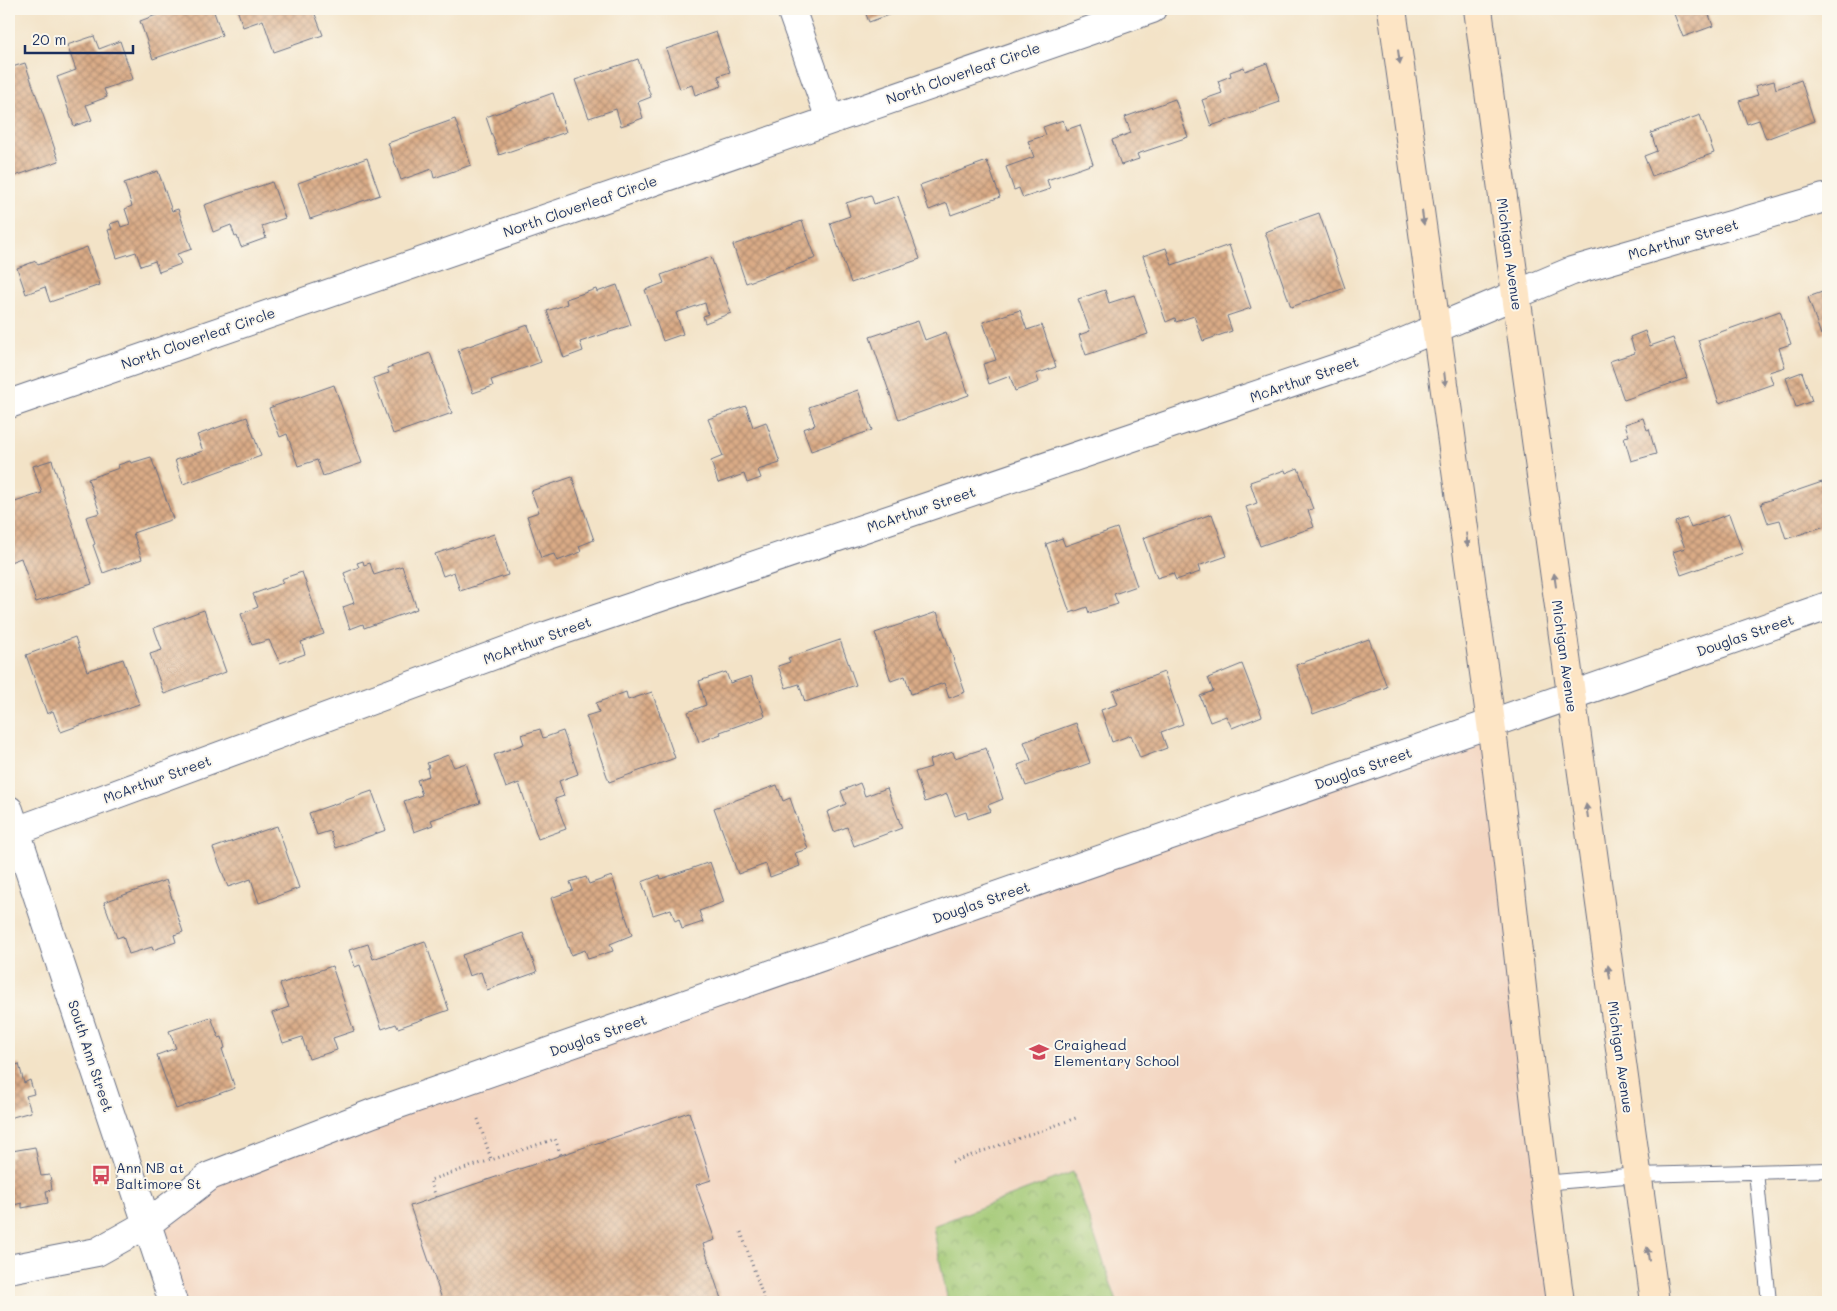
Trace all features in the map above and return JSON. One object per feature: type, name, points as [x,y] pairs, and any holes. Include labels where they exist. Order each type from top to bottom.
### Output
[{"type":"main road","points":[[1392,9],[1438,328],[1491,724],[1543,1183],[1560,1302]]},
{"type":"main road","name":"Michigan Avenue","points":[[1478,9],[1655,1302]]},
{"type":"street","points":[[791,9],[830,119]]},
{"type":"street","name":"North Cloverleaf Circle","points":[[9,404],[1152,9]]},
{"type":"street","name":"McArthur Street","points":[[12,821],[546,636],[1356,362],[1572,271],[1824,198],[1828,199]]},
{"type":"street","name":"Douglas Street","points":[[9,1269],[97,1252],[147,1224],[210,1176],[364,1117],[1828,606]]},
{"type":"street","name":"South Ann Street","points":[[12,821],[173,1302]]},
{"type":"lane","points":[[1543,1183],[1637,1175],[1828,1170]]},
{"type":"lane","points":[[1756,1172],[1769,1302]]},
{"type":"path","points":[[478,1118],[491,1159]]},
{"type":"path","points":[[952,1162],[1076,1118]]},
{"type":"path","points":[[436,1197],[430,1180],[491,1159],[555,1139],[561,1155]]},
{"type":"path","points":[[741,1232],[765,1302]]},
{"type":"shaded area","name":"Craighead Elementary School","points":[[1491,724],[1560,1302],[173,1302],[147,1224],[210,1176]]},
{"type":"green space","points":[[1073,1172],[1117,1302],[948,1302],[933,1226]]},
{"type":"building","points":[[213,9],[222,35],[153,59],[140,21],[159,14],[157,10]]},
{"type":"building","points":[[237,9],[313,9],[323,35],[274,52],[263,20],[243,27]]},
{"type":"building","points":[[864,9],[905,9],[869,22]]},
{"type":"building","points":[[1672,9],[1707,9],[1713,26],[1683,37]]},
{"type":"building","points":[[716,32],[730,72],[718,76],[722,86],[695,95],[692,85],[680,89],[666,49]]},
{"type":"building","points":[[94,36],[99,49],[120,41],[133,79],[104,89],[107,97],[86,105],[92,120],[74,126],[57,77],[76,70],[67,45]]},
{"type":"building","points":[[638,59],[651,97],[638,102],[643,118],[621,126],[616,109],[589,118],[575,80]]},
{"type":"building","points":[[25,63],[59,161],[9,178],[9,151],[12,150],[9,140],[9,68]]},
{"type":"building","points":[[1267,63],[1280,102],[1211,126],[1202,100],[1222,93],[1218,81],[1231,76],[1230,72],[1244,67],[1245,71]]},
{"type":"building","points":[[1801,80],[1814,121],[1766,139],[1759,120],[1747,124],[1739,101],[1758,95],[1755,86],[1774,81],[1776,89]]},
{"type":"building","points":[[553,93],[566,132],[499,155],[486,117]]},
{"type":"building","points":[[1175,99],[1188,137],[1137,154],[1139,159],[1121,165],[1112,140],[1131,133],[1125,117]]},
{"type":"building","points":[[1700,115],[1714,153],[1652,176],[1644,156],[1657,151],[1651,133]]},
{"type":"building","points":[[455,119],[471,165],[434,178],[432,169],[401,180],[388,143]]},
{"type":"building","points":[[1063,120],[1066,130],[1080,125],[1093,164],[1047,180],[1050,189],[1023,198],[1019,188],[1014,190],[1006,167],[1034,157],[1028,141],[1046,135],[1043,127]]},
{"type":"building","points":[[367,158],[380,195],[310,219],[298,183]]},
{"type":"building","points":[[987,161],[1000,197],[951,215],[947,203],[929,210],[920,185]]},
{"type":"building","points":[[158,171],[172,211],[178,209],[192,249],[177,254],[181,264],[159,272],[155,261],[141,266],[136,252],[117,258],[108,230],[112,229],[110,224],[119,221],[121,227],[130,224],[125,209],[132,206],[124,183]]},
{"type":"building","points":[[272,182],[285,218],[262,226],[266,238],[241,247],[231,225],[213,232],[204,205]]},
{"type":"building","points":[[871,195],[874,204],[898,196],[920,259],[851,283],[830,223],[850,216],[846,203]]},
{"type":"building","points":[[1319,213],[1345,288],[1291,307],[1265,232]]},
{"type":"building","points":[[802,221],[816,258],[746,283],[733,245]]},
{"type":"building","points":[[1229,245],[1251,308],[1227,316],[1232,331],[1203,341],[1194,316],[1176,322],[1175,318],[1166,322],[1143,256],[1166,248],[1172,265]]},
{"type":"building","points":[[87,247],[100,285],[50,302],[45,287],[26,294],[17,268],[36,261],[38,265]]},
{"type":"building","points":[[711,257],[731,313],[705,323],[703,316],[708,314],[705,303],[676,313],[683,334],[663,341],[645,290],[664,283],[661,275]]},
{"type":"building","points":[[617,285],[631,325],[580,342],[583,351],[564,358],[547,311],[567,304],[566,299],[596,289],[597,292]]},
{"type":"building","points":[[1105,290],[1109,303],[1134,295],[1148,334],[1086,355],[1079,335],[1090,331],[1078,299]]},
{"type":"building","points":[[1828,290],[1828,332],[1821,335],[1808,297]]},
{"type":"building","points":[[1020,310],[1027,330],[1042,325],[1056,367],[1036,374],[1039,382],[1015,391],[1010,376],[989,384],[983,364],[996,360],[983,322]]},
{"type":"building","points":[[1780,311],[1791,344],[1779,348],[1785,367],[1769,372],[1773,384],[1719,403],[1698,340]]},
{"type":"building","points":[[918,321],[925,340],[946,332],[969,395],[899,420],[870,337]]},
{"type":"building","points":[[528,325],[541,362],[491,380],[493,386],[473,393],[458,350]]},
{"type":"building","points":[[1645,331],[1650,346],[1673,338],[1687,378],[1624,400],[1610,361],[1635,353],[1630,337]]},
{"type":"building","points":[[430,353],[452,413],[393,434],[373,378],[389,373],[387,368]]},
{"type":"building","points":[[1802,372],[1812,401],[1796,407],[1786,378]]},
{"type":"building","points":[[334,385],[362,463],[323,476],[317,460],[298,466],[287,434],[280,437],[269,408]]},
{"type":"building","points":[[858,390],[872,430],[811,451],[803,429],[815,425],[809,407]]},
{"type":"building","points":[[746,406],[753,427],[766,422],[780,463],[758,470],[761,478],[747,483],[744,474],[718,483],[711,461],[723,456],[708,419]]},
{"type":"building","points":[[247,417],[261,456],[183,484],[175,460],[203,451],[197,435]]},
{"type":"building","points":[[1643,418],[1647,430],[1649,429],[1656,454],[1631,461],[1624,437],[1629,436],[1625,424]]},
{"type":"building","points":[[151,457],[173,519],[133,533],[142,559],[103,573],[86,517],[100,513],[88,479],[119,468],[118,465]]},
{"type":"building","points":[[52,460],[92,584],[36,602],[21,558],[10,562],[9,504],[42,493],[33,466]]},
{"type":"building","points":[[1298,468],[1313,509],[1308,510],[1314,527],[1260,546],[1246,507],[1257,503],[1250,482],[1285,470],[1286,473]]},
{"type":"building","points":[[572,477],[594,540],[579,546],[581,552],[557,561],[554,554],[541,558],[527,516],[539,512],[531,491]]},
{"type":"building","points":[[1822,482],[1828,500],[1828,525],[1786,539],[1780,520],[1768,523],[1761,503]]},
{"type":"building","points":[[1212,514],[1227,556],[1198,566],[1200,572],[1176,580],[1173,573],[1157,578],[1143,538]]},
{"type":"building","points":[[1729,514],[1743,553],[1681,575],[1673,552],[1685,548],[1675,522],[1687,518],[1691,528]]},
{"type":"building","points":[[1117,528],[1137,586],[1114,594],[1118,604],[1089,613],[1087,607],[1070,613],[1046,544],[1062,538],[1065,546]]},
{"type":"building","points":[[494,534],[508,575],[460,591],[454,572],[443,576],[435,554]]},
{"type":"building","points":[[363,561],[364,565],[370,563],[374,575],[402,566],[417,609],[364,628],[363,624],[350,629],[343,607],[354,603],[344,573],[359,567],[357,563]]},
{"type":"building","points":[[302,572],[324,634],[301,642],[305,654],[280,663],[269,640],[252,645],[241,614],[258,607],[253,594],[283,583],[281,579]]},
{"type":"building","points":[[204,610],[226,672],[164,694],[150,654],[162,650],[154,628]]},
{"type":"building","points":[[937,612],[965,692],[949,698],[944,683],[911,694],[905,676],[891,681],[875,633]]},
{"type":"building","points":[[75,637],[87,671],[123,659],[139,704],[61,732],[53,711],[47,714],[26,655]]},
{"type":"building","points":[[1369,639],[1387,687],[1313,714],[1296,665]]},
{"type":"building","points":[[840,640],[856,685],[805,702],[799,684],[786,688],[778,666],[790,662],[788,658]]},
{"type":"building","points":[[1242,664],[1262,716],[1232,728],[1226,716],[1210,722],[1200,696],[1213,691],[1208,678]]},
{"type":"building","points":[[726,672],[730,683],[751,676],[765,716],[720,732],[721,734],[699,742],[688,712],[706,705],[699,681]]},
{"type":"building","points":[[1164,672],[1183,724],[1161,732],[1167,748],[1140,758],[1131,735],[1112,742],[1101,710],[1118,704],[1113,691]]},
{"type":"building","points":[[626,692],[628,700],[652,692],[675,758],[609,782],[586,716],[599,712],[596,703]]},
{"type":"building","points":[[1076,723],[1090,763],[1026,786],[1018,765],[1031,760],[1024,742]]},
{"type":"building","points":[[540,729],[543,738],[563,731],[578,774],[559,781],[564,796],[555,799],[566,829],[538,839],[519,783],[506,788],[494,755],[524,744],[521,735]]},
{"type":"building","points":[[986,748],[1003,799],[988,805],[991,811],[968,819],[966,812],[955,816],[947,794],[925,802],[915,772],[931,767],[929,760],[953,752],[955,758]]},
{"type":"building","points":[[448,755],[454,767],[466,763],[480,803],[431,820],[433,825],[414,832],[404,801],[422,795],[417,780],[429,776],[427,763]]},
{"type":"building","points":[[860,783],[865,796],[887,788],[902,828],[854,846],[847,827],[834,832],[827,812],[846,804],[841,791]]},
{"type":"building","points":[[777,785],[783,801],[790,798],[808,849],[795,853],[800,866],[770,877],[766,864],[738,874],[714,808]]},
{"type":"building","points":[[372,791],[386,830],[336,848],[330,831],[317,835],[309,813]]},
{"type":"building","points":[[277,826],[299,888],[259,903],[251,879],[228,887],[213,848]]},
{"type":"building","points":[[710,862],[724,902],[699,911],[703,922],[682,929],[679,919],[675,921],[671,909],[653,915],[642,882],[660,875],[661,879]]},
{"type":"building","points":[[612,876],[632,935],[610,944],[613,951],[588,959],[585,950],[571,955],[551,898],[573,890],[570,882],[586,877],[589,884]]},
{"type":"building","points":[[166,880],[183,932],[174,935],[176,942],[153,950],[152,947],[129,954],[123,936],[117,938],[104,902]]},
{"type":"building","points":[[523,933],[537,972],[487,990],[481,972],[469,976],[462,955]]},
{"type":"building","points":[[425,941],[449,1010],[398,1028],[396,1024],[382,1029],[360,965],[355,967],[349,950],[368,944],[373,959]]},
{"type":"building","points":[[332,966],[354,1031],[333,1038],[337,1050],[309,1059],[302,1037],[283,1043],[272,1013],[289,1007],[280,984]]},
{"type":"building","points":[[211,1017],[219,1038],[222,1037],[225,1048],[222,1049],[235,1088],[176,1109],[157,1055],[176,1048],[169,1031]]},
{"type":"building","points":[[19,1064],[24,1083],[30,1080],[34,1094],[26,1096],[31,1112],[9,1118],[9,1067]]},
{"type":"building","points":[[689,1112],[711,1180],[696,1185],[715,1240],[703,1244],[722,1302],[443,1302],[410,1206]]},
{"type":"building","points":[[35,1147],[41,1176],[50,1175],[52,1190],[46,1191],[48,1203],[22,1208],[22,1203],[9,1206],[9,1157],[13,1156],[12,1151]]},
{"type":"place","name":"Craighead Elementary School","points":[[1039,1052]]},
{"type":"place","name":"Ann NB at Baltimore St","points":[[101,1175]]}]
